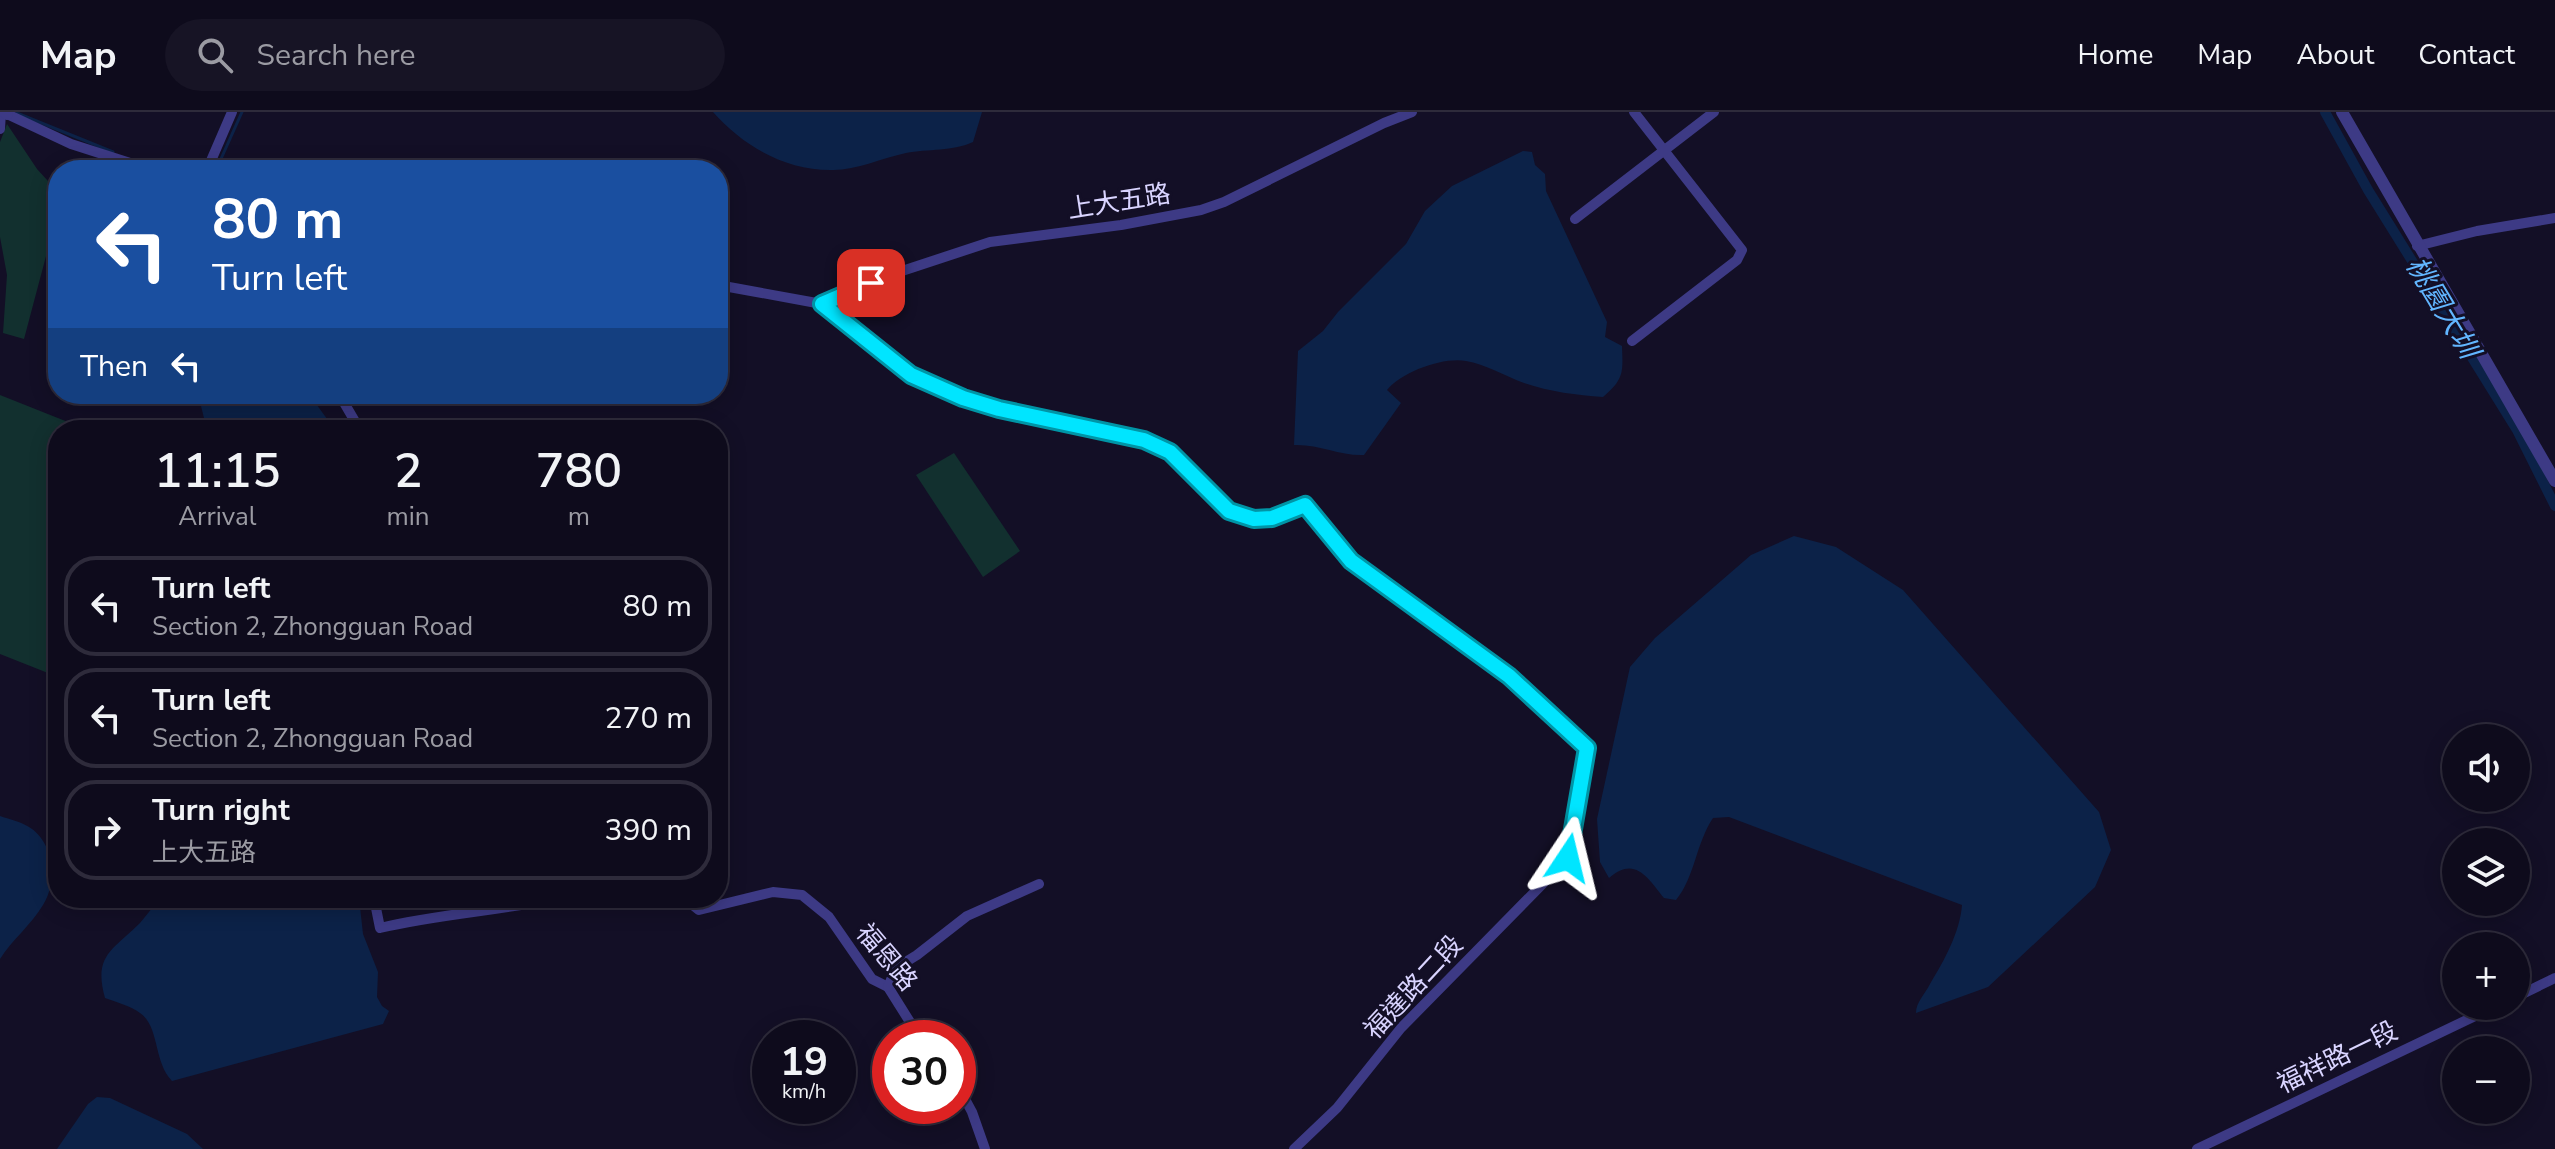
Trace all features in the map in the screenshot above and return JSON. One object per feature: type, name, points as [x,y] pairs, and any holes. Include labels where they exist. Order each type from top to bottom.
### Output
[{"type":"street","points":[[211,160],[232,112]]},
{"type":"street","name":"上大五路","points":[[822,304],[896,273],[990,242],[1121,225],[1201,210],[1224,202],[1412,112]]},
{"type":"street","points":[[1632,341],[1737,260],[1742,250],[1634,112]]},
{"type":"street","points":[[1575,219],[1714,112]]},
{"type":"street","points":[[2342,112],[2555,481]]},
{"type":"street","points":[[0,129],[5,113],[71,144],[121,160]]},
{"type":"street","points":[[2417,246],[2477,231],[2555,218]]},
{"type":"street","points":[[728,287],[822,304]]},
{"type":"street","name":"福達路二段","points":[[822,304],[911,375],[950,393],[999,409],[1144,440],[1170,452],[1229,511],[1254,519],[1272,518],[1305,505],[1351,561],[1509,676],[1587,748],[1568,858],[1401,1028],[1337,1108],[1294,1149]]},
{"type":"street","points":[[888,987],[896,968],[967,916],[1039,884]]},
{"type":"street","name":"福恩路","points":[[728,903],[773,892],[802,895],[829,917],[872,979],[888,987],[909,1020]]},
{"type":"street","points":[[376,908],[380,928],[407,921],[508,908]]},
{"type":"street","points":[[2530,990],[2555,978]]},
{"type":"street","name":"福祥路一段","points":[[2197,1149],[2467,1020]]},
{"type":"street","points":[[976,1123],[985,1149]]},
{"type":"green space","points":[[7,124],[48,181],[48,249],[24,339],[3,333],[7,275],[0,237],[0,142]]},
{"type":"green space","points":[[0,395],[63,420],[48,420],[48,673],[0,654]]},
{"type":"green space","points":[[954,453],[1020,551],[983,577],[916,475]]},
{"type":"water","points":[[713,112],[982,112],[973,142],[966,145],[906,153],[833,170],[799,166],[767,154],[738,136]]},
{"type":"water","points":[[1523,151],[1532,152],[1535,165],[1545,174],[1546,191],[1607,322],[1605,337],[1622,346],[1619,380],[1603,397],[1573,394],[1534,386],[1473,363],[1446,361],[1412,372],[1387,390],[1401,403],[1364,455],[1294,445],[1298,351],[1323,331],[1406,244],[1425,211],[1452,186]]},
{"type":"water","points":[[200,404],[316,404],[328,420],[204,420]]},
{"type":"water","points":[[1794,536],[1836,547],[1903,590],[2099,812],[2111,850],[2095,887],[1988,987],[1916,1013],[1950,946],[1962,905],[1729,817],[1713,818],[1676,900],[1664,898],[1646,877],[1634,869],[1618,871],[1609,878],[1600,862],[1597,819],[1630,667],[1655,638],[1751,555]]},
{"type":"water","points":[[0,816],[26,825],[44,842],[48,852],[48,896],[0,959]]},
{"type":"water","points":[[153,908],[360,908],[363,934],[378,972],[377,997],[389,1011],[383,1024],[172,1081],[162,1064],[146,1019],[132,1008],[105,998],[102,984],[108,954]]},
{"type":"water","points":[[97,1097],[110,1098],[187,1134],[203,1149],[57,1149],[88,1104]]},
{"type":"waterway","points":[[220,160],[242,112]]},
{"type":"waterway","name":"桃園大圳","points":[[2325,112],[2368,190],[2517,430],[2555,506]]},
{"type":"waterway","points":[[17,113],[113,152]]},
{"type":"route","points":[[871,283],[822,304],[911,375],[963,398],[999,409],[1144,440],[1170,452],[1229,511],[1254,519],[1272,518],[1305,505],[1351,561],[1509,676],[1587,748],[1568,858]]}]
